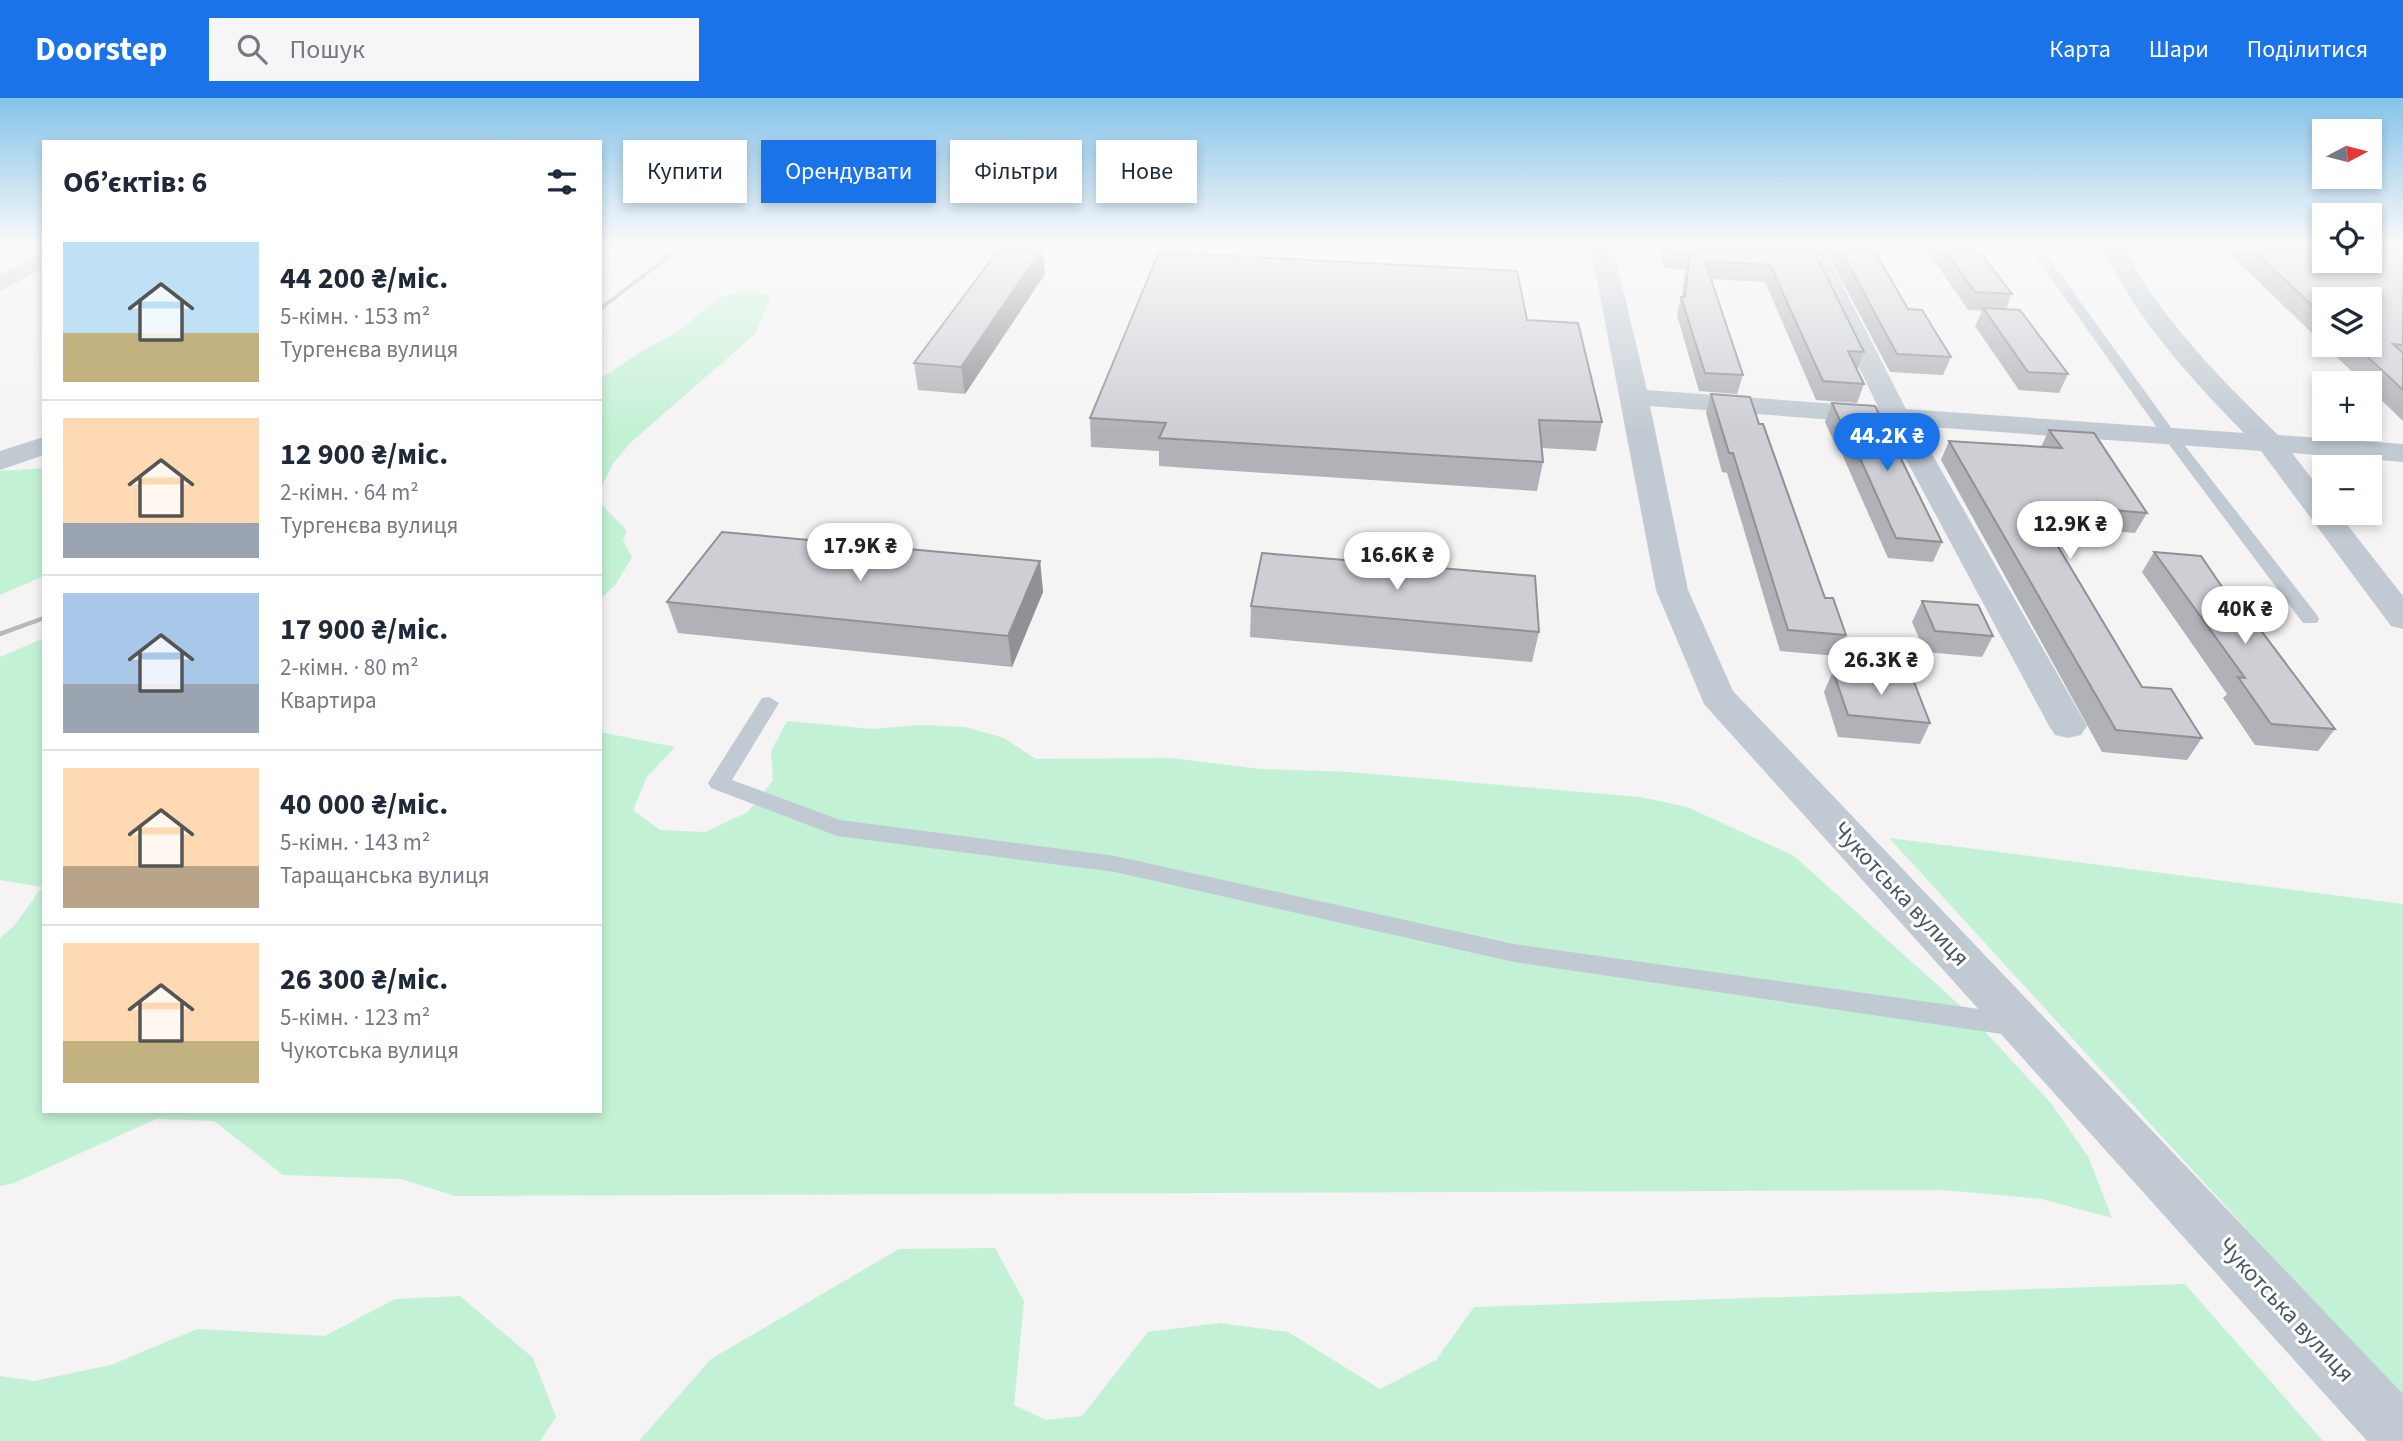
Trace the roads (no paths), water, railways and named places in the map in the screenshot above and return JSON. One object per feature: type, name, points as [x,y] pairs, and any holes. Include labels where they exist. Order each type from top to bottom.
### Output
[{"type":"street","name":"Чукотська вулиця","points":[[1615,306],[1672,590],[1717,696],[2403,1437]]},
{"type":"street","points":[[1841,306],[1897,417],[2068,726]]},
{"type":"street","points":[[2149,306],[2208,381],[2269,442],[2403,619]]},
{"type":"street","points":[[1635,397],[2403,453]]},
{"type":"street","points":[[0,461],[42,446]]},
{"type":"lane","points":[[2077,306],[2170,436],[2309,619]]},
{"type":"lane","points":[[769,703],[719,783],[837,828],[1115,864],[1514,953],[2022,1026]]},
{"type":"railway","points":[[0,634],[42,619]]}]
